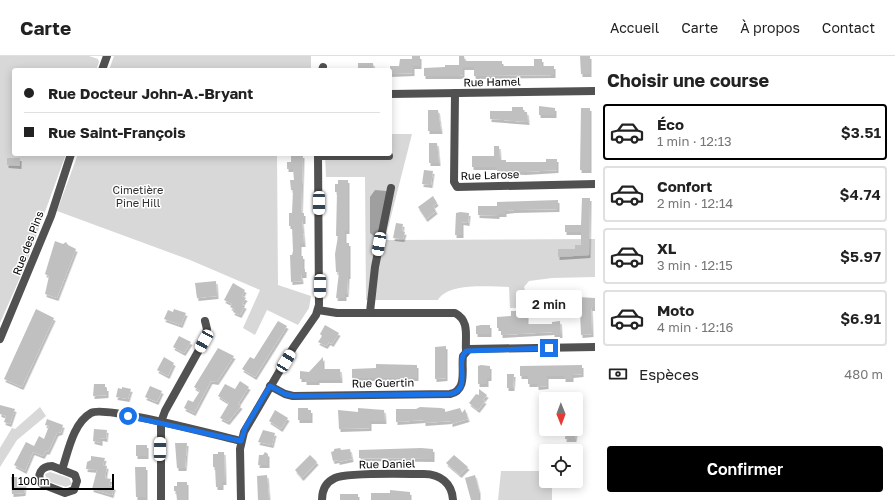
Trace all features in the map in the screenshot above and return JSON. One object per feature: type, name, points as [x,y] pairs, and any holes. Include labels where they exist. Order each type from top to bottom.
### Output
[{"type":"street","points":[[103,68],[106,56]]},
{"type":"street","name":"Rue Hamel","points":[[392,94],[595,91]]},
{"type":"street","name":"Rue Larose","points":[[455,93],[454,182],[457,187],[595,184]]},
{"type":"street","name":"Rue des Pins","points":[[0,339],[51,216],[70,156]]},
{"type":"street","points":[[241,500],[241,441],[245,428],[318,310],[320,275],[318,156]]},
{"type":"street","points":[[370,312],[375,267],[391,188]]},
{"type":"street","points":[[318,310],[337,313],[455,313],[459,315],[466,326],[465,352],[595,347]]},
{"type":"street","points":[[161,500],[161,422],[204,341],[207,329],[205,321]]},
{"type":"street","name":"Rue Guertin","points":[[270,386],[285,394],[293,396],[450,394],[459,390],[462,386],[465,352]]},
{"type":"street","points":[[62,470],[76,430],[87,415],[93,411],[104,411],[161,422],[241,441]]},
{"type":"street","points":[[52,466],[62,470],[72,473],[76,478],[77,484],[72,492],[65,493],[45,486],[40,481],[40,471],[45,467],[52,466]]},
{"type":"street","name":"Rue Daniel","points":[[322,500],[322,493],[326,484],[338,476],[424,474],[434,475],[443,479],[450,487],[452,500]]},
{"type":"green space","points":[[0,56],[89,56],[98,59],[99,62],[97,68],[12,68],[12,156],[65,156],[26,264],[0,323]]},
{"type":"green space","points":[[114,56],[311,56],[311,68],[110,68]]},
{"type":"green space","points":[[392,134],[412,134],[385,240],[595,239],[595,277],[552,278],[529,281],[524,287],[530,308],[510,308],[509,287],[481,286],[460,288],[443,294],[438,300],[366,300],[365,177],[326,177],[325,156],[392,156]]},
{"type":"green space","name":"Cimetière Pine Hill","points":[[77,156],[277,156],[278,285],[311,296],[309,308],[298,325],[267,310],[255,335],[243,328],[260,290],[190,260],[57,211]]},
{"type":"green space","points":[[40,407],[46,416],[17,440],[0,467],[0,448],[12,428],[15,429]]},
{"type":"green space","points":[[501,471],[539,471],[539,488],[552,488],[552,500],[498,500]]},
{"type":"green space","points":[[50,472],[69,478],[72,484],[66,487],[47,481],[45,474]]},
{"type":"shaded area","points":[[375,190],[386,191],[388,194],[379,232],[375,237],[370,233],[370,197]]},
{"type":"building","points":[[412,56],[420,56],[420,66],[413,66],[413,73],[392,74],[392,68],[390,68],[390,66],[399,66],[400,59],[412,59]]},
{"type":"building","points":[[459,56],[464,56],[465,61],[502,61],[502,66],[534,66],[534,59],[542,59],[542,66],[554,66],[554,75],[474,76],[474,67],[463,67],[463,75],[459,76],[424,76],[424,68],[459,65]]},
{"type":"building","points":[[580,56],[590,56],[590,74],[581,74]]},
{"type":"building","points":[[358,63],[373,63],[374,68],[358,68]]},
{"type":"building","points":[[539,106],[555,108],[555,115],[539,115]]},
{"type":"building","points":[[512,107],[523,107],[523,112],[527,112],[528,122],[490,119],[490,111],[512,111]]},
{"type":"building","points":[[581,108],[590,108],[590,170],[580,170]]},
{"type":"building","points":[[428,110],[438,110],[441,131],[428,131]]},
{"type":"building","points":[[429,143],[437,143],[439,163],[429,163]]},
{"type":"building","points":[[494,146],[499,146],[500,160],[506,160],[506,162],[546,162],[546,159],[557,159],[557,170],[524,172],[497,171],[497,167],[472,167],[472,156],[494,156]]},
{"type":"building","points":[[291,156],[303,156],[301,213],[304,213],[304,221],[302,221],[304,244],[300,244],[300,256],[303,256],[303,269],[305,269],[305,275],[301,275],[302,281],[291,282],[290,255],[292,255],[293,251],[292,226],[289,226],[289,213],[292,213],[293,190],[291,190],[290,180],[294,180],[293,169],[287,169],[287,162],[291,162]]},
{"type":"building","points":[[7,158],[20,158],[20,166],[7,165]]},
{"type":"building","points":[[424,170],[433,171],[431,185],[422,184]]},
{"type":"building","points":[[338,180],[348,180],[348,231],[345,231],[345,243],[349,243],[349,276],[347,294],[345,294],[345,298],[336,298],[339,272],[336,272],[335,254],[338,236],[336,236],[337,192],[335,192],[335,184],[338,184]]},
{"type":"building","points":[[433,196],[437,203],[433,206],[436,211],[426,219],[418,207]]},
{"type":"building","points":[[582,198],[590,198],[589,255],[558,257],[558,249],[575,249],[575,245],[581,245],[581,232],[565,232],[565,225],[581,225]]},
{"type":"building","points":[[558,200],[558,209],[505,211],[505,214],[498,214],[498,216],[478,215],[478,206],[497,206],[497,202]]},
{"type":"building","points":[[456,213],[469,213],[468,223],[462,222],[462,235],[455,235]]},
{"type":"building","points":[[396,223],[403,224],[402,231],[405,232],[403,239],[393,238]]},
{"type":"building","points":[[55,241],[63,244],[66,242],[68,245],[76,249],[57,298],[45,294],[49,276],[45,274]]},
{"type":"building","points":[[216,281],[217,296],[197,298],[195,283]]},
{"type":"building","points":[[233,283],[245,290],[242,296],[246,298],[242,304],[245,306],[240,315],[233,312],[234,309],[230,307],[232,304],[224,300]]},
{"type":"building","points":[[578,297],[595,298],[595,308],[591,308],[592,334],[581,335]]},
{"type":"building","points":[[36,309],[54,318],[22,387],[4,379]]},
{"type":"building","points":[[174,309],[186,313],[181,325],[164,319],[168,310],[173,312]]},
{"type":"building","points":[[511,311],[527,311],[527,324],[552,324],[552,322],[560,321],[561,335],[553,335],[553,332],[501,335],[501,328],[497,328],[497,317],[511,316]]},
{"type":"building","points":[[278,321],[287,326],[255,377],[242,369],[250,357],[254,359]]},
{"type":"building","points":[[325,325],[339,333],[332,344],[329,342],[326,346],[318,342],[322,336],[320,334]]},
{"type":"building","points":[[490,325],[490,334],[476,334],[476,326]]},
{"type":"building","points":[[179,336],[191,342],[184,353],[173,347]]},
{"type":"building","points":[[446,346],[446,378],[435,379],[435,347]]},
{"type":"building","points":[[218,348],[234,356],[217,382],[211,381],[194,413],[184,408],[188,400],[193,402],[200,391],[194,387]]},
{"type":"building","points":[[164,357],[174,363],[168,376],[157,370]]},
{"type":"building","points":[[323,357],[323,369],[340,369],[341,380],[318,380],[318,382],[305,382],[305,379],[300,379],[300,371],[309,372]]},
{"type":"building","points":[[376,364],[417,365],[417,378],[352,378],[352,369],[376,368]]},
{"type":"building","points":[[582,365],[582,374],[572,375],[572,379],[564,379],[564,376],[547,376],[547,386],[537,387],[537,384],[528,384],[528,376],[520,376],[520,366]]},
{"type":"building","points":[[478,366],[490,366],[490,378],[487,378],[487,384],[478,384]]},
{"type":"building","points":[[507,374],[514,374],[513,388],[507,388]]},
{"type":"building","points":[[240,381],[249,387],[238,404],[241,406],[228,422],[220,418],[229,403],[218,396],[225,384],[235,389]]},
{"type":"building","points":[[94,384],[105,384],[105,388],[107,388],[107,395],[93,396]]},
{"type":"building","points":[[150,386],[162,391],[157,402],[145,397]]},
{"type":"building","points":[[122,387],[131,389],[128,399],[116,397],[118,388],[122,389]]},
{"type":"building","points":[[479,389],[487,395],[483,400],[485,401],[478,410],[469,403],[476,394],[479,395]]},
{"type":"building","points":[[0,405],[15,409],[10,424],[4,422],[6,416],[0,414]]},
{"type":"building","points":[[420,407],[441,408],[445,409],[445,412],[460,408],[462,413],[465,409],[468,419],[451,424],[451,421],[424,423],[424,420],[396,422],[396,409],[416,409]]},
{"type":"building","points":[[298,408],[308,408],[308,410],[311,410],[311,420],[298,420]]},
{"type":"building","points":[[358,408],[384,410],[385,421],[370,421],[370,428],[339,429],[338,410],[358,412]]},
{"type":"building","points":[[275,410],[288,418],[281,429],[269,421]]},
{"type":"building","points":[[47,419],[63,425],[61,432],[57,433],[48,452],[46,451],[43,456],[33,452],[25,471],[14,465],[26,442],[34,446],[39,436],[44,439],[49,426],[45,425]]},
{"type":"building","points":[[94,429],[107,430],[106,439],[101,438],[101,443],[93,441]]},
{"type":"building","points":[[263,430],[275,433],[272,445],[258,442]]},
{"type":"building","points":[[565,436],[575,436],[575,439],[565,439]]},
{"type":"building","points":[[175,443],[187,443],[185,468],[177,468]]},
{"type":"building","points":[[136,445],[147,445],[147,456],[136,456]]},
{"type":"building","points":[[340,448],[341,450],[350,449],[352,459],[338,462],[338,460],[333,461],[331,452],[334,451],[334,449]]},
{"type":"building","points":[[433,449],[433,459],[359,458],[359,450]]},
{"type":"building","points":[[218,452],[224,452],[225,482],[222,482],[222,487],[216,487],[215,467],[213,467],[213,454],[218,454]]},
{"type":"building","points":[[265,452],[268,454],[268,465],[258,465],[259,455],[263,455]]},
{"type":"building","points":[[310,455],[317,462],[302,478],[295,470]]},
{"type":"building","points":[[454,455],[468,467],[460,475],[446,463]]},
{"type":"building","points":[[91,456],[105,458],[103,465],[107,466],[105,478],[111,479],[109,485],[114,487],[112,495],[92,489],[97,470],[86,469],[87,462],[91,460]]},
{"type":"building","points":[[135,467],[146,467],[146,497],[136,497]]},
{"type":"building","points":[[267,475],[269,500],[258,500],[257,476]]},
{"type":"building","points":[[475,475],[479,491],[479,500],[471,500],[465,478]]},
{"type":"building","points":[[11,477],[21,477],[18,482],[25,482],[24,493],[12,494]]},
{"type":"building","points":[[177,482],[187,482],[187,500],[177,500],[174,486],[177,486]]},
{"type":"building","points":[[390,490],[410,492],[410,500],[371,500],[371,493],[390,493]]},
{"type":"building","points":[[340,494],[358,494],[358,500],[340,500]]},
{"type":"route","points":[[128,416],[241,441],[245,428],[270,386],[285,394],[293,396],[450,394],[456,392],[462,386],[462,362],[466,351],[472,349],[549,348]]}]
